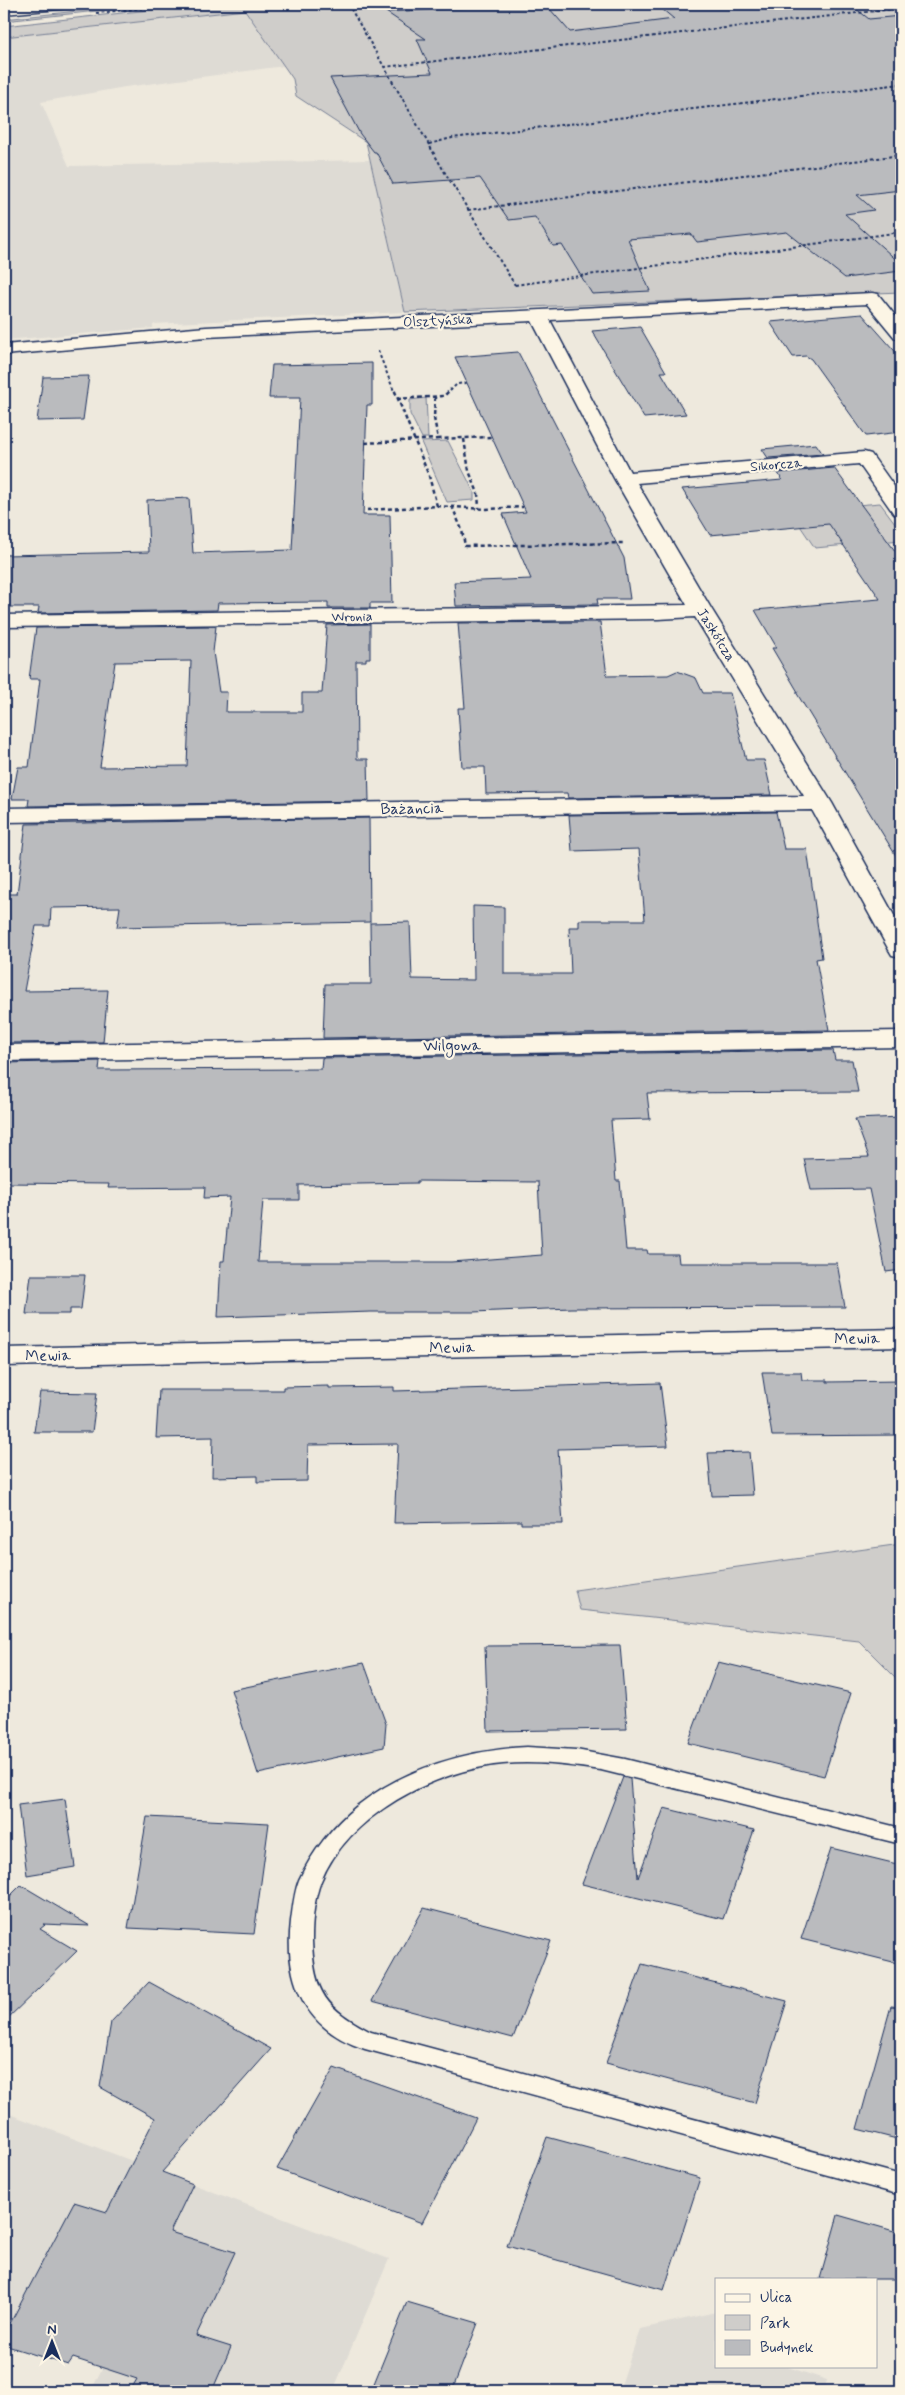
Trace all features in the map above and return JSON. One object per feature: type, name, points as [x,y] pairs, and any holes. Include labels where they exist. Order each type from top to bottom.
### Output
[{"type":"street","points":[[4,11],[70,4]]},
{"type":"street","name":"Olsztyńska","points":[[4,350],[215,331],[872,298],[901,334]]},
{"type":"street","name":"Jaskółcza","points":[[539,316],[624,478],[701,610],[820,803],[901,950]]},
{"type":"street","name":"Sikorcza","points":[[624,478],[864,458],[901,510]]},
{"type":"street","name":"Wronia","points":[[4,621],[658,613],[701,610]]},
{"type":"street","name":"Bażancia","points":[[4,815],[820,803]]},
{"type":"street","name":"Wilgowa","points":[[4,1053],[901,1038]]},
{"type":"street","name":"Mewia","points":[[4,1357],[901,1338]]},
{"type":"lane","points":[[901,1836],[621,1766],[559,1756],[502,1756],[454,1767],[412,1780],[373,1805],[343,1830],[322,1860],[306,1892],[300,1932],[303,1979],[310,1998],[336,2025],[365,2040],[901,2185]]},
{"type":"path","points":[[348,4],[468,210],[519,292]]},
{"type":"path","points":[[384,67],[901,8]]},
{"type":"path","points":[[429,144],[452,138],[901,84]]},
{"type":"path","points":[[468,210],[901,155]]},
{"type":"path","points":[[514,285],[901,232]]},
{"type":"path","points":[[383,345],[378,351],[430,476],[437,506]]},
{"type":"path","points":[[398,399],[444,396],[457,384],[467,383]]},
{"type":"path","points":[[435,396],[433,406],[434,423],[438,439]]},
{"type":"path","points":[[365,443],[493,437]]},
{"type":"path","points":[[464,439],[469,473],[480,492],[479,508]]},
{"type":"path","points":[[367,510],[437,506],[479,508],[523,507]]},
{"type":"path","points":[[452,506],[462,530],[465,546],[628,543]]},
{"type":"shaded area","points":[[245,10],[284,66],[125,87],[41,102],[69,166],[370,160],[405,312],[153,324],[153,328],[4,340],[4,37]]},
{"type":"shaded area","points":[[4,2112],[389,2259],[333,2391],[91,2391],[128,2316],[30,2286],[4,2335]]},
{"type":"shaded area","points":[[715,2312],[715,2368],[791,2368],[827,2380],[824,2391],[619,2391],[640,2329]]},
{"type":"green space","points":[[142,4],[162,4],[4,21],[4,19]]},
{"type":"green space","points":[[204,4],[901,4],[901,292],[405,312],[366,142],[296,96],[293,79],[245,10],[4,37],[4,26]]},
{"type":"green space","points":[[426,398],[428,438],[422,438],[410,414],[410,400]]},
{"type":"green space","points":[[448,441],[474,492],[474,500],[447,502],[421,442]]},
{"type":"green space","points":[[880,503],[901,531],[901,540],[815,548],[790,511]]},
{"type":"green space","points":[[901,1544],[901,1683],[859,1641],[580,1610],[575,1590]]},
{"type":"building","points":[[534,4],[537,9],[549,8],[570,32],[674,19],[656,4],[850,4],[869,19],[901,16],[901,190],[857,195],[874,210],[845,214],[901,264],[901,271],[845,278],[787,232],[697,242],[691,234],[628,239],[650,291],[592,294],[562,245],[553,246],[535,217],[509,220],[480,178],[393,184],[376,152],[360,134],[330,78],[432,73],[417,39],[426,39],[386,12]]},
{"type":"building","points":[[862,314],[901,358],[901,432],[866,436],[811,359],[806,356],[793,357],[770,322]]},
{"type":"building","points":[[640,327],[666,372],[661,372],[686,414],[644,418],[592,331]]},
{"type":"building","points":[[518,352],[624,558],[630,599],[597,599],[598,604],[456,606],[454,582],[531,579],[503,514],[526,512],[455,357]]},
{"type":"building","points":[[372,363],[372,405],[367,405],[363,515],[390,515],[392,603],[370,603],[370,608],[328,608],[328,602],[218,603],[217,610],[38,613],[39,607],[4,607],[4,555],[149,552],[147,500],[189,498],[193,553],[292,550],[300,398],[269,398],[272,365]]},
{"type":"building","points":[[89,376],[83,420],[37,421],[43,377]]},
{"type":"building","points":[[816,444],[823,454],[768,458],[762,449]]},
{"type":"building","points":[[834,468],[901,559],[901,864],[796,692],[798,692],[772,648],[777,648],[755,610],[880,599],[829,524],[710,535],[682,489],[782,480],[778,473]]},
{"type":"building","points":[[600,622],[607,676],[668,675],[677,671],[696,678],[703,693],[730,693],[746,760],[764,760],[772,795],[568,798],[567,793],[486,794],[485,767],[462,767],[458,708],[465,708],[458,623]]},
{"type":"building","points":[[370,624],[370,658],[366,658],[366,661],[356,661],[357,759],[368,759],[369,801],[28,806],[29,799],[12,799],[18,767],[29,767],[40,679],[29,679],[36,628],[216,626],[213,652],[219,692],[227,692],[226,712],[302,712],[302,693],[322,693],[327,625]],"holes":[[[191,661],[187,766],[100,767],[115,662]]]},
{"type":"building","points":[[776,812],[784,849],[807,849],[822,958],[816,959],[829,1030],[323,1038],[325,984],[371,984],[370,923],[410,922],[412,979],[474,980],[473,906],[504,907],[504,974],[571,974],[569,927],[579,927],[579,920],[645,920],[639,849],[572,851],[569,815]]},
{"type":"building","points":[[369,818],[370,922],[117,927],[120,907],[51,908],[50,926],[36,926],[24,991],[108,990],[103,1042],[4,1043],[4,894],[17,894],[26,824]]},
{"type":"building","points":[[833,1050],[835,1060],[852,1060],[858,1092],[647,1093],[650,1119],[611,1120],[616,1181],[620,1181],[626,1250],[647,1250],[648,1254],[678,1254],[679,1263],[837,1263],[845,1307],[571,1308],[473,1312],[371,1312],[218,1317],[221,1261],[224,1261],[230,1197],[204,1198],[205,1187],[108,1188],[109,1184],[4,1183],[4,1063],[100,1061],[99,1070],[321,1069],[322,1058]],"holes":[[[417,1181],[538,1182],[542,1255],[451,1262],[258,1262],[263,1200],[299,1200],[299,1185],[417,1183]]]},
{"type":"building","points":[[901,1117],[901,1270],[886,1272],[869,1189],[811,1190],[804,1159],[869,1157],[855,1119]]},
{"type":"building","points":[[31,1275],[85,1275],[81,1309],[70,1309],[70,1314],[26,1314]]},
{"type":"building","points":[[762,1372],[801,1372],[802,1380],[827,1380],[827,1382],[901,1381],[901,1435],[772,1436]]},
{"type":"building","points":[[660,1383],[668,1446],[558,1449],[563,1524],[521,1524],[521,1521],[394,1523],[398,1444],[308,1445],[307,1481],[257,1482],[257,1476],[212,1477],[213,1437],[156,1438],[159,1390],[283,1390],[283,1387],[329,1386],[329,1388],[394,1387],[394,1391]]},
{"type":"building","points":[[40,1392],[97,1393],[92,1432],[34,1432]]},
{"type":"building","points":[[749,1452],[753,1495],[712,1496],[708,1453]]},
{"type":"building","points":[[620,1645],[627,1729],[488,1731],[485,1646]]},
{"type":"building","points":[[718,1662],[851,1693],[824,1776],[688,1743]]},
{"type":"building","points":[[364,1663],[386,1724],[384,1747],[258,1774],[231,1690]]},
{"type":"building","points":[[623,1777],[630,1779],[638,1878],[664,1808],[754,1830],[723,1919],[582,1884]]},
{"type":"building","points":[[65,1799],[75,1867],[27,1875],[18,1805]]},
{"type":"building","points":[[147,1817],[269,1823],[254,1934],[128,1928]]},
{"type":"building","points":[[831,1848],[901,1865],[901,1964],[801,1939]]},
{"type":"building","points":[[21,1885],[90,1926],[43,1924],[45,1925],[40,1929],[77,1951],[4,2022],[4,1902]]},
{"type":"building","points":[[424,1908],[551,1941],[513,2038],[372,2001]]},
{"type":"building","points":[[642,1964],[787,2001],[755,2103],[606,2063]]},
{"type":"building","points":[[149,1982],[271,2049],[162,2172],[193,2184],[170,2232],[235,2252],[196,2336],[231,2347],[212,2391],[130,2391],[137,2379],[73,2358],[68,2365],[4,2345],[4,2335],[74,2202],[107,2212],[155,2118],[100,2087],[111,2022]]},
{"type":"building","points":[[891,2006],[901,2007],[901,2140],[857,2129]]},
{"type":"building","points":[[334,2068],[476,2118],[422,2223],[277,2169]]},
{"type":"building","points":[[547,2137],[700,2178],[664,2290],[507,2246]]},
{"type":"building","points":[[838,2215],[901,2233],[901,2279],[820,2278]]},
{"type":"building","points":[[407,2302],[478,2323],[452,2391],[371,2391]]}]
